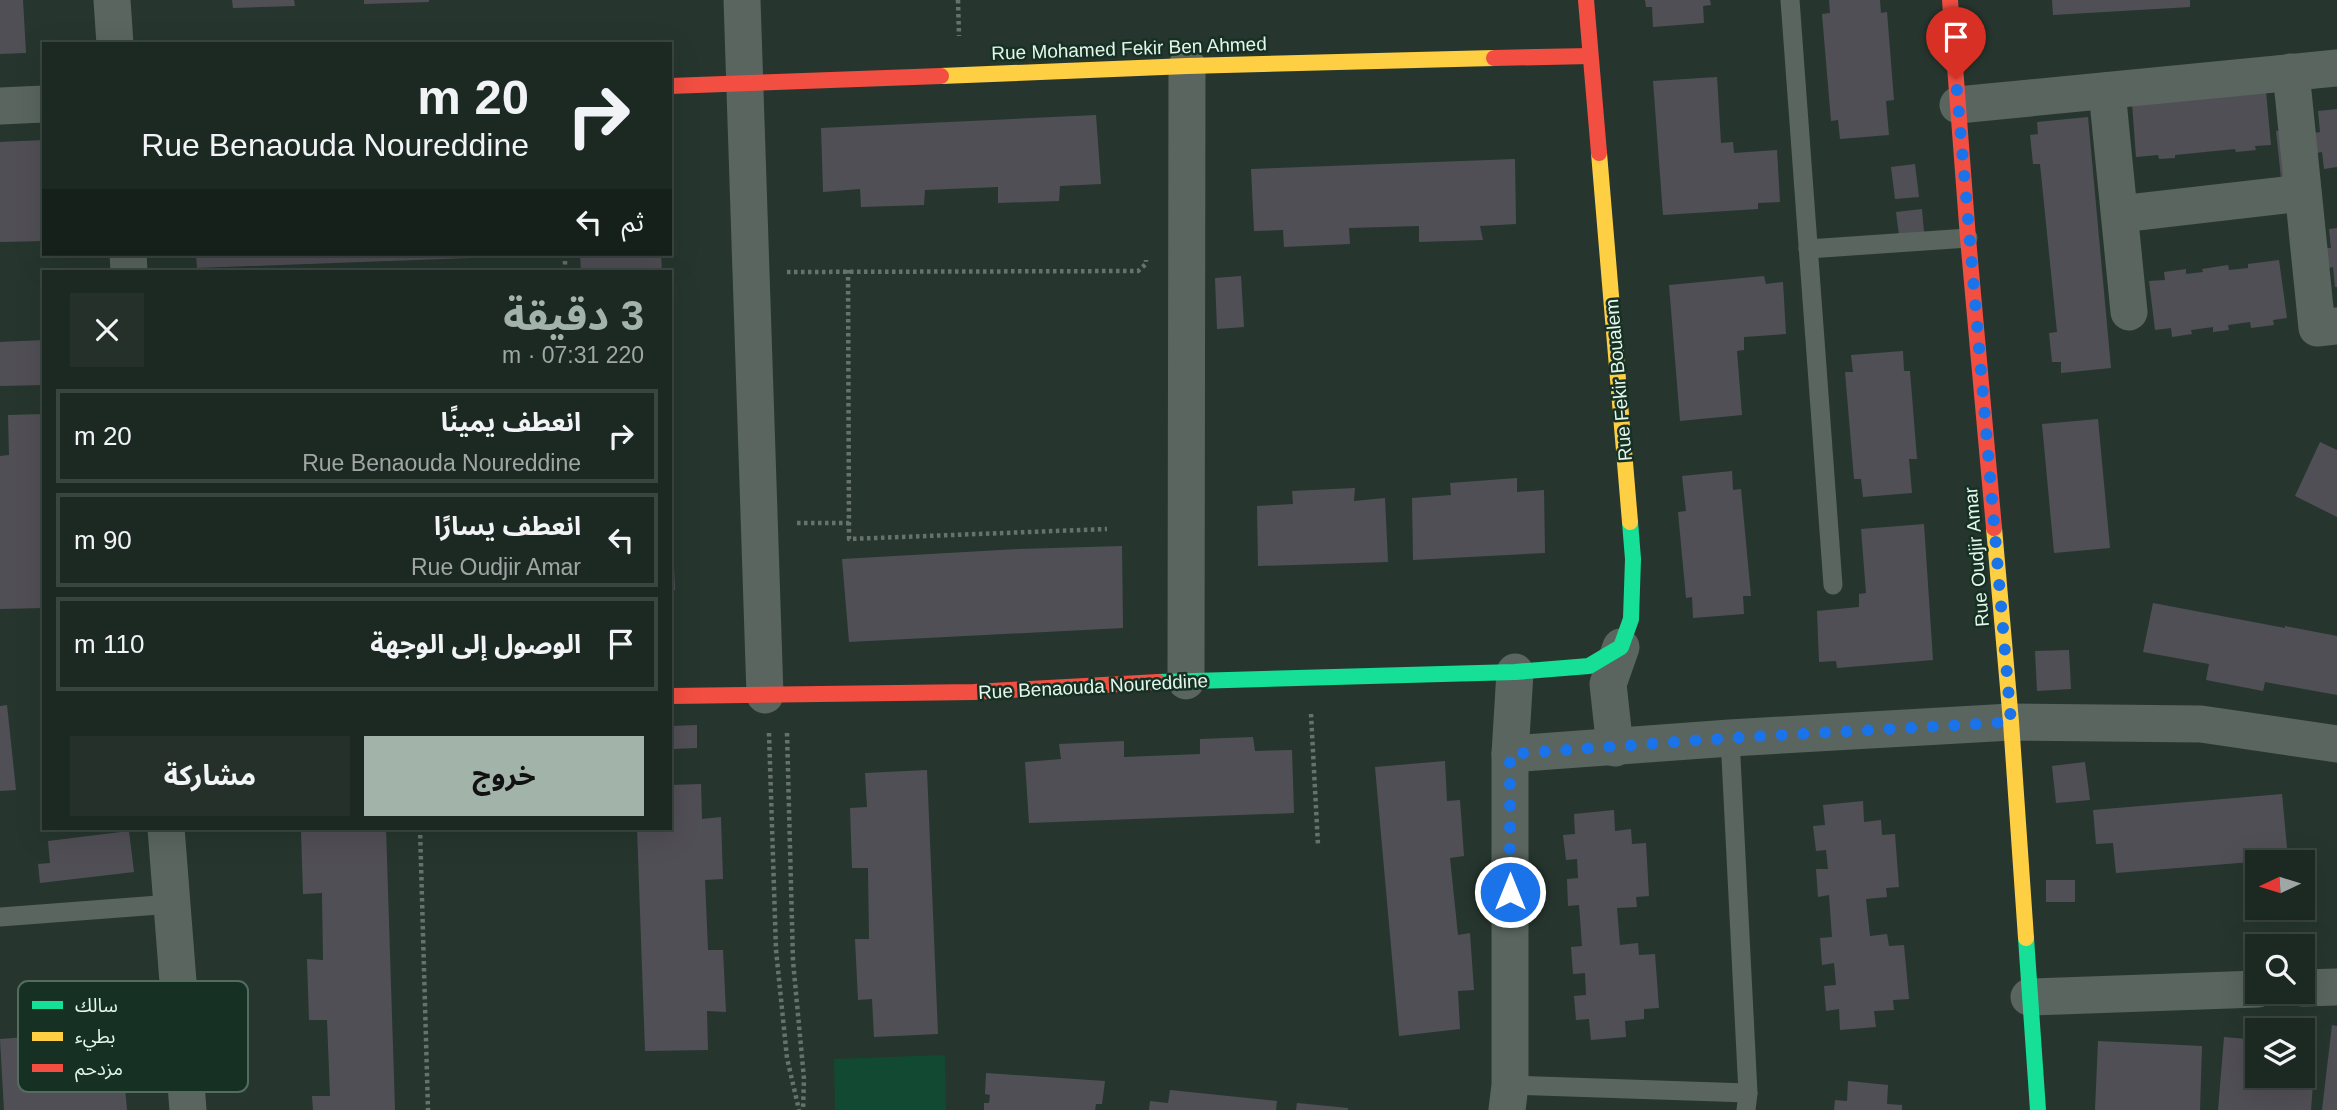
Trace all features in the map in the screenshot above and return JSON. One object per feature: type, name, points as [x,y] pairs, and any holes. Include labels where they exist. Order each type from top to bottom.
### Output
[{"type":"street","points":[[112,0],[115,42]]},
{"type":"street","points":[[742,0],[765,695]]},
{"type":"street","name":"Rue Fekir Boualem","points":[[1586,0],[1633,559],[1631,619],[1621,647]]},
{"type":"street","name":"Rue Oudjir Amar","points":[[1950,0],[1968,238],[2011,722],[2038,1110]]},
{"type":"street","name":"Rue Mohamed Fekir Ben Ahmed","points":[[672,86],[1187,66],[1590,55]]},
{"type":"street","points":[[1186,681],[1187,66]]},
{"type":"street","points":[[1958,105],[2337,68]]},
{"type":"street","points":[[2291,72],[2317,328],[2337,326]]},
{"type":"street","points":[[2107,91],[2129,312]]},
{"type":"street","points":[[0,106],[42,104]]},
{"type":"street","points":[[2120,214],[2303,193]]},
{"type":"street","points":[[1508,1098],[1510,754],[1515,672],[1589,666],[1621,647]]},
{"type":"street","points":[[1615,748],[1608,684],[1621,647]]},
{"type":"street","name":"Rue Benaouda Noureddine","points":[[672,696],[974,692],[1186,681],[1515,672]]},
{"type":"street","points":[[1510,754],[2011,722],[2201,724],[2337,744]]},
{"type":"street","points":[[166,830],[178,981]]},
{"type":"street","points":[[2315,987],[2337,986]]},
{"type":"street","points":[[2029,997],[2245,989]]},
{"type":"street","points":[[187,1092],[188,1110]]},
{"type":"lane","points":[[1790,0],[1833,585]]},
{"type":"lane","points":[[1808,249],[1968,238]]},
{"type":"lane","points":[[1508,1098],[1747,1102],[1730,738]]},
{"type":"lane","points":[[0,917],[172,904]]},
{"type":"path","points":[[958,0],[960,38]]},
{"type":"path","points":[[751,273],[848,270],[1138,271],[1146,264],[1146,250]]},
{"type":"path","points":[[848,270],[849,539],[1107,529]]},
{"type":"path","points":[[759,522],[849,523]]},
{"type":"path","points":[[1310,703],[1318,845]]},
{"type":"path","points":[[787,730],[793,961],[804,1079],[801,1110]]},
{"type":"path","points":[[769,731],[776,950],[787,1058],[801,1110]]},
{"type":"path","points":[[420,830],[428,1110]]},
{"type":"green space","points":[[945,1055],[946,1110],[835,1110],[834,1059]]},
{"type":"building","points":[[0,0],[23,0],[26,53],[0,54]]},
{"type":"building","points":[[232,0],[294,0],[295,6],[233,8]]},
{"type":"building","points":[[364,0],[429,0],[429,2],[364,4]]},
{"type":"building","points":[[1645,0],[1710,0],[1711,5],[1703,6],[1704,23],[1653,27],[1652,7],[1646,7]]},
{"type":"building","points":[[1829,0],[1880,0],[1881,13],[1887,12],[1894,100],[1886,101],[1889,135],[1840,139],[1838,120],[1831,121],[1822,14],[1830,13]]},
{"type":"building","points":[[2052,0],[2190,0],[2190,7],[2053,15]]},
{"type":"building","points":[[1717,77],[1721,143],[1733,142],[1734,153],[1777,150],[1780,202],[1758,203],[1758,209],[1663,215],[1653,81]]},
{"type":"building","points":[[2266,92],[2271,145],[2255,146],[2256,150],[2236,152],[2235,149],[2175,155],[2175,158],[2159,159],[2158,155],[2136,157],[2132,103]]},
{"type":"building","points":[[2337,109],[2337,167],[2324,169],[2322,152],[2317,153],[2315,133],[2320,132],[2318,111]]},
{"type":"building","points":[[1096,115],[1101,184],[1060,186],[1059,201],[998,203],[998,187],[925,190],[924,205],[861,207],[860,189],[823,192],[821,128]]},
{"type":"building","points":[[2088,117],[2111,368],[2061,373],[2061,362],[2052,362],[2049,333],[2057,332],[2040,164],[2033,164],[2030,135],[2038,134],[2037,122]]},
{"type":"building","points":[[2286,130],[2291,176],[2281,178],[2276,131]]},
{"type":"building","points":[[42,140],[42,241],[0,242],[0,142]]},
{"type":"building","points":[[1515,159],[1516,224],[1480,226],[1483,240],[1419,242],[1419,226],[1349,228],[1350,244],[1284,247],[1283,230],[1254,231],[1251,169]]},
{"type":"building","points":[[1915,164],[1919,197],[1895,199],[1891,167]]},
{"type":"building","points":[[1922,209],[1924,232],[1899,235],[1896,212]]},
{"type":"building","points":[[2337,228],[2335,287],[2333,267],[2329,268],[2326,248],[2331,248],[2329,229]]},
{"type":"building","points":[[196,256],[470,256],[470,258],[197,268]]},
{"type":"building","points":[[580,256],[661,256],[662,270],[581,270]]},
{"type":"building","points":[[2279,260],[2287,318],[2273,320],[2274,325],[2251,328],[2250,322],[2228,325],[2229,330],[2213,332],[2213,327],[2191,330],[2192,334],[2172,337],[2171,328],[2155,330],[2149,281],[2165,280],[2164,272],[2186,269],[2186,274],[2228,265],[2229,270],[2248,268],[2248,264]]},
{"type":"building","points":[[1241,276],[1244,327],[1217,329],[1215,278]]},
{"type":"building","points":[[1764,276],[1766,284],[1783,282],[1786,334],[1744,337],[1744,350],[1737,351],[1742,415],[1680,421],[1669,285]]},
{"type":"building","points":[[42,340],[42,385],[0,386],[0,342]]},
{"type":"building","points":[[1903,351],[1904,371],[1910,371],[1917,459],[1909,459],[1912,493],[1863,497],[1861,479],[1854,479],[1845,372],[1853,372],[1851,355]]},
{"type":"building","points":[[42,414],[42,608],[0,609],[0,456],[9,455],[8,415]]},
{"type":"building","points":[[2098,419],[2110,548],[2054,553],[2042,424]]},
{"type":"building","points":[[2320,442],[2337,450],[2337,517],[2295,496]]},
{"type":"building","points":[[1732,471],[1733,490],[1741,489],[1751,596],[1743,596],[1744,614],[1693,618],[1692,597],[1686,598],[1678,512],[1686,511],[1682,476]]},
{"type":"building","points":[[1517,478],[1517,492],[1544,490],[1545,553],[1413,560],[1412,498],[1451,495],[1450,483]]},
{"type":"building","points":[[1355,488],[1354,501],[1385,498],[1388,562],[1258,566],[1257,506],[1293,504],[1292,491]]},
{"type":"building","points":[[672,518],[675,590],[672,590]]},
{"type":"building","points":[[1924,524],[1933,660],[1837,668],[1836,661],[1819,662],[1817,611],[1859,607],[1859,594],[1866,593],[1861,529]]},
{"type":"building","points":[[1122,546],[1123,628],[849,642],[842,559]]},
{"type":"building","points":[[2153,603],[2337,636],[2337,695],[2265,682],[2263,691],[2206,680],[2209,664],[2143,652]]},
{"type":"building","points":[[2069,650],[2071,689],[2037,691],[2035,651]]},
{"type":"building","points":[[7,705],[16,790],[0,791],[0,706]]},
{"type":"building","points":[[697,725],[697,748],[672,749],[672,726]]},
{"type":"building","points":[[1253,737],[1255,751],[1292,750],[1294,813],[1029,823],[1025,762],[1061,759],[1059,744],[1124,741],[1124,757],[1200,754],[1200,739]]},
{"type":"building","points":[[1445,761],[1447,801],[1460,800],[1464,856],[1450,858],[1458,935],[1470,933],[1474,990],[1458,991],[1460,1029],[1399,1036],[1375,767]]},
{"type":"building","points":[[2085,762],[2090,800],[2056,803],[2052,766]]},
{"type":"building","points":[[927,770],[938,1034],[874,1037],[872,999],[858,1000],[855,939],[869,939],[868,868],[852,868],[850,808],[867,807],[865,773]]},
{"type":"building","points":[[701,784],[702,819],[721,817],[723,879],[705,880],[708,950],[723,950],[726,1012],[707,1011],[708,1050],[645,1051],[637,830],[672,830],[672,785]]},
{"type":"building","points":[[2282,794],[2287,850],[2245,850],[2245,862],[2116,873],[2113,843],[2096,844],[2093,810]]},
{"type":"building","points":[[1863,801],[1864,822],[1881,820],[1882,835],[1895,834],[1899,887],[1886,888],[1887,897],[1866,899],[1870,936],[1887,934],[1889,946],[1904,945],[1909,999],[1893,1000],[1894,1010],[1874,1011],[1876,1027],[1840,1030],[1839,1009],[1826,1011],[1824,986],[1836,985],[1834,963],[1822,965],[1820,938],[1832,937],[1829,895],[1818,897],[1816,869],[1828,869],[1826,850],[1816,851],[1813,826],[1825,825],[1823,805]]},
{"type":"building","points":[[1614,810],[1615,831],[1631,829],[1632,844],[1646,843],[1649,896],[1636,897],[1637,907],[1617,908],[1620,945],[1638,943],[1639,955],[1655,954],[1659,1008],[1644,1009],[1644,1019],[1625,1021],[1626,1037],[1591,1040],[1589,1019],[1576,1020],[1574,996],[1586,995],[1585,973],[1573,974],[1571,947],[1582,946],[1579,905],[1568,906],[1567,879],[1578,878],[1577,859],[1566,860],[1563,835],[1575,834],[1574,814]]},
{"type":"building","points":[[301,830],[386,830],[395,1110],[313,1110],[312,1096],[330,1096],[327,1020],[309,1020],[307,959],[323,960],[322,893],[303,894]]},
{"type":"building","points":[[129,831],[134,872],[40,883],[38,864],[50,863],[48,841]]},
{"type":"building","points":[[2046,880],[2075,880],[2075,902],[2046,902]]},
{"type":"building","points":[[2332,1025],[2337,1026],[2337,1110],[2322,1110]]},
{"type":"building","points":[[2224,1037],[2245,1039],[2245,1088],[2313,1088],[2311,1110],[2218,1110]]},
{"type":"building","points":[[18,1038],[18,1092],[125,1092],[127,1110],[4,1110],[0,1039]]},
{"type":"building","points":[[2098,1041],[2202,1046],[2200,1110],[2095,1110]]},
{"type":"building","points":[[986,1073],[1105,1081],[1102,1104],[1096,1104],[1095,1110],[984,1110],[984,1103],[989,1103],[990,1095],[985,1094]]},
{"type":"building","points":[[1848,1081],[1888,1085],[1887,1104],[1902,1105],[1902,1110],[1834,1110],[1835,1100],[1847,1101]]},
{"type":"building","points":[[1170,1090],[1277,1101],[1276,1110],[1149,1110],[1150,1101],[1168,1103]]},
{"type":"building","points":[[1297,1103],[1348,1108],[1348,1110],[1296,1110]]},
{"type":"traffic: fast","points":[[1158,682],[1515,672],[1589,666],[1621,647],[1631,619],[1633,559],[1630,522]]},
{"type":"traffic: fast","points":[[2026,938],[2038,1110]]},
{"type":"traffic: slow","points":[[941,76],[1494,58]]},
{"type":"traffic: slow","points":[[1599,153],[1630,522]]},
{"type":"traffic: slow","points":[[1994,528],[2026,938]]},
{"type":"traffic: jam","points":[[1586,0],[1599,153]]},
{"type":"traffic: jam","points":[[1950,0],[1994,528]]},
{"type":"traffic: jam","points":[[1494,58],[1590,56]]},
{"type":"traffic: jam","points":[[672,86],[941,76]]},
{"type":"traffic: jam","points":[[672,696],[974,692],[1158,682]]},
{"type":"route","points":[[1510,892],[1510,754],[2011,722],[1956,79]]}]
